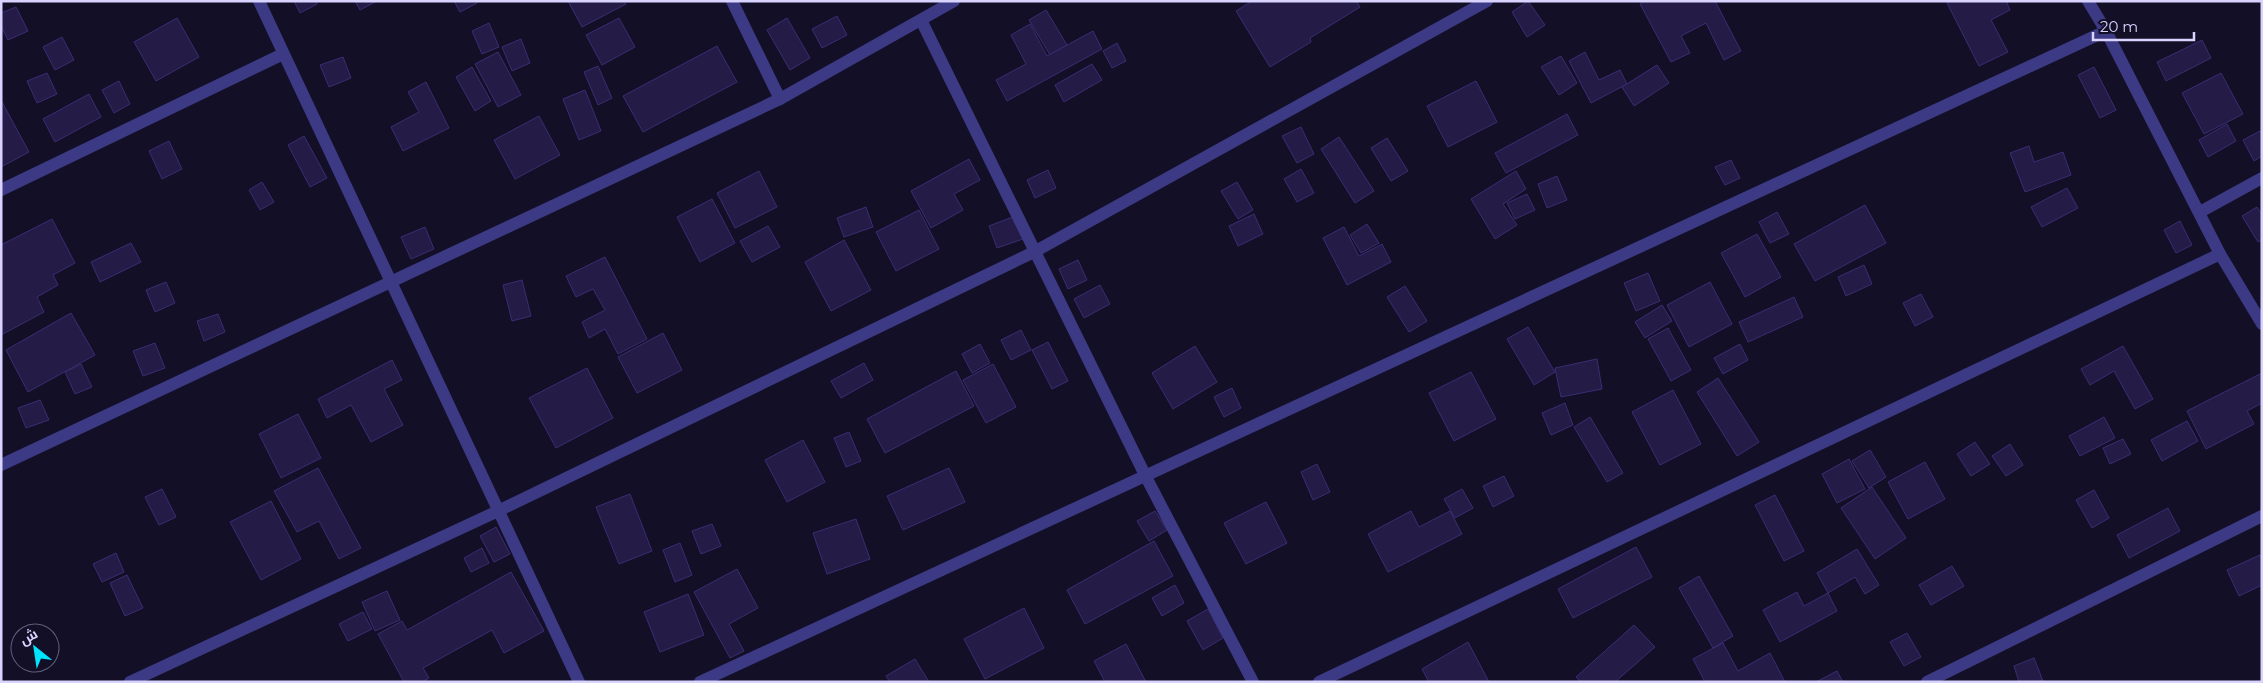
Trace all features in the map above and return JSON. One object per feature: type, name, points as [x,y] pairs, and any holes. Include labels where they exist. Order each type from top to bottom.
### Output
[{"type":"street","points":[[259,1],[579,682]]},
{"type":"street","points":[[732,1],[780,99]]},
{"type":"street","points":[[1,465],[780,99],[954,1]]},
{"type":"street","points":[[130,682],[498,511],[1034,252],[1487,1]]},
{"type":"street","points":[[2088,1],[2106,31],[2220,254],[2262,324]]},
{"type":"street","points":[[921,20],[1146,477],[1252,682]]},
{"type":"street","points":[[700,682],[2106,31]]},
{"type":"street","points":[[1,190],[283,54]]},
{"type":"street","points":[[2200,212],[2262,178]]},
{"type":"street","points":[[1319,682],[2220,254]]},
{"type":"street","points":[[1927,682],[2262,516]]},
{"type":"building","points":[[294,1],[316,1],[317,4],[300,13]]},
{"type":"building","points":[[355,1],[377,1],[360,10]]},
{"type":"building","points":[[454,1],[476,1],[477,3],[460,12]]},
{"type":"building","points":[[568,1],[624,1],[626,4],[582,27]]},
{"type":"building","points":[[1252,1],[1356,1],[1360,7],[1310,38],[1311,42],[1270,67],[1236,11]]},
{"type":"building","points":[[1528,1],[1545,25],[1527,37],[1512,12]]},
{"type":"building","points":[[1645,1],[1715,1],[1741,51],[1724,60],[1706,23],[1681,36],[1690,53],[1671,62],[1640,4]]},
{"type":"building","points":[[1951,1],[2006,1],[2010,10],[1991,20],[2008,52],[1979,66],[1947,3]]},
{"type":"building","points":[[16,7],[28,31],[8,40],[1,26],[1,13]]},
{"type":"building","points":[[1046,10],[1067,45],[1050,55],[1029,20]]},
{"type":"building","points":[[837,16],[847,35],[822,48],[812,29]]},
{"type":"building","points":[[177,18],[199,57],[156,81],[134,42]]},
{"type":"building","points":[[619,18],[635,47],[602,65],[586,35]]},
{"type":"building","points":[[787,18],[810,58],[790,70],[767,30]]},
{"type":"building","points":[[489,23],[499,47],[482,54],[472,31]]},
{"type":"building","points":[[1030,24],[1047,56],[1093,31],[1102,49],[1007,101],[996,80],[1026,64],[1011,35]]},
{"type":"building","points":[[62,37],[74,60],[55,70],[43,47]]},
{"type":"building","points":[[521,39],[530,63],[512,71],[502,47]]},
{"type":"building","points":[[2202,40],[2211,58],[2166,81],[2157,62]]},
{"type":"building","points":[[1117,43],[1126,61],[1112,68],[1103,51]]},
{"type":"building","points":[[717,46],[737,82],[643,132],[623,96]]},
{"type":"building","points":[[498,52],[521,95],[498,107],[475,64]]},
{"type":"building","points":[[1585,52],[1599,80],[1620,70],[1627,84],[1591,103],[1569,61]]},
{"type":"building","points":[[1561,56],[1577,83],[1559,95],[1541,67]]},
{"type":"building","points":[[343,57],[351,78],[329,87],[320,65]]},
{"type":"building","points":[[1092,64],[1102,80],[1064,102],[1055,85]]},
{"type":"building","points":[[1657,65],[1669,83],[1634,106],[1622,87]]},
{"type":"building","points":[[598,66],[612,98],[598,105],[584,72]]},
{"type":"building","points":[[472,67],[491,101],[475,111],[456,77]]},
{"type":"building","points":[[2094,67],[2116,110],[2100,118],[2078,75]]},
{"type":"building","points":[[47,73],[57,94],[37,103],[27,81]]},
{"type":"building","points":[[2221,73],[2243,114],[2204,134],[2182,93]]},
{"type":"building","points":[[119,81],[130,104],[114,113],[102,90]]},
{"type":"building","points":[[1476,81],[1497,122],[1448,147],[1427,106]]},
{"type":"building","points":[[426,82],[449,128],[403,151],[391,127],[419,112],[408,92]]},
{"type":"building","points":[[585,90],[601,131],[579,140],[563,99]]},
{"type":"building","points":[[89,94],[101,117],[55,142],[43,119]]},
{"type":"building","points":[[1,100],[29,152],[1,167]]},
{"type":"building","points":[[1567,114],[1578,135],[1506,173],[1495,153]]},
{"type":"building","points":[[539,116],[560,155],[515,179],[494,140]]},
{"type":"building","points":[[2227,124],[2236,141],[2208,157],[2199,140]]},
{"type":"building","points":[[1301,127],[1314,154],[1297,163],[1282,136]]},
{"type":"building","points":[[2260,131],[2262,135],[2262,156],[2254,161],[2243,140]]},
{"type":"building","points":[[304,136],[327,178],[310,187],[288,145]]},
{"type":"building","points":[[1339,137],[1374,191],[1355,203],[1321,149]]},
{"type":"building","points":[[1387,138],[1408,171],[1391,181],[1371,148]]},
{"type":"building","points":[[169,141],[182,169],[162,179],[149,151]]},
{"type":"building","points":[[2029,146],[2034,162],[2063,152],[2071,175],[2025,192],[2010,153]]},
{"type":"building","points":[[969,159],[980,180],[954,194],[963,210],[931,228],[911,191]]},
{"type":"building","points":[[1731,160],[1740,178],[1725,185],[1715,167]]},
{"type":"building","points":[[1301,169],[1314,193],[1297,202],[1284,179]]},
{"type":"building","points":[[1048,170],[1056,188],[1035,198],[1027,180]]},
{"type":"building","points":[[759,171],[777,207],[735,228],[717,193]]},
{"type":"building","points":[[1516,171],[1526,189],[1503,204],[1517,225],[1495,239],[1471,199]]},
{"type":"building","points":[[1557,176],[1567,200],[1547,208],[1538,184]]},
{"type":"building","points":[[262,182],[274,202],[260,210],[249,190]]},
{"type":"building","points":[[1237,182],[1253,210],[1238,219],[1221,191]]},
{"type":"building","points":[[2067,188],[2078,208],[2042,227],[2031,207]]},
{"type":"building","points":[[1527,194],[1535,210],[1515,219],[1507,203]]},
{"type":"building","points":[[712,199],[735,243],[700,262],[677,217]]},
{"type":"building","points":[[1865,205],[1886,243],[1815,281],[1794,244]]},
{"type":"building","points":[[866,207],[873,227],[844,237],[837,218]]},
{"type":"building","points":[[2257,207],[2262,215],[2262,240],[2258,242],[2242,216]]},
{"type":"building","points":[[919,210],[939,249],[896,271],[876,232]]},
{"type":"building","points":[[1777,212],[1789,234],[1770,243],[1759,222]]},
{"type":"building","points":[[1254,214],[1263,234],[1238,246],[1229,226]]},
{"type":"building","points":[[1015,216],[1023,239],[997,248],[989,226]]},
{"type":"building","points":[[52,219],[75,263],[53,275],[58,285],[37,297],[44,312],[1,335],[1,245]]},
{"type":"building","points":[[2180,221],[2192,245],[2176,253],[2164,230]]},
{"type":"building","points":[[1367,224],[1379,243],[1361,253],[1350,235]]},
{"type":"building","points":[[768,226],[780,247],[752,262],[740,241]]},
{"type":"building","points":[[425,227],[434,249],[411,259],[401,237]]},
{"type":"building","points":[[1344,227],[1359,256],[1382,244],[1391,262],[1347,285],[1323,238]]},
{"type":"building","points":[[1757,234],[1781,277],[1745,297],[1721,253]]},
{"type":"building","points":[[844,240],[871,290],[831,311],[805,262]]},
{"type":"building","points":[[131,243],[141,262],[100,282],[91,262]]},
{"type":"building","points":[[605,257],[647,339],[618,354],[605,329],[589,338],[582,322],[605,310],[593,289],[576,297],[566,276]]},
{"type":"building","points":[[1078,260],[1087,280],[1068,289],[1059,269]]},
{"type":"building","points":[[1864,265],[1872,284],[1846,296],[1838,277]]},
{"type":"building","points":[[1648,273],[1660,301],[1636,311],[1624,283]]},
{"type":"building","points":[[522,280],[531,316],[512,321],[503,285]]},
{"type":"building","points":[[166,282],[175,303],[155,312],[146,290]]},
{"type":"building","points":[[1710,282],[1732,324],[1689,347],[1667,305]]},
{"type":"building","points":[[1100,285],[1110,304],[1084,318],[1074,299]]},
{"type":"building","points":[[1405,286],[1427,321],[1409,332],[1387,297]]},
{"type":"building","points":[[1921,294],[1933,317],[1915,326],[1903,303]]},
{"type":"building","points":[[1794,297],[1803,317],[1748,342],[1739,322]]},
{"type":"building","points":[[1662,305],[1672,321],[1645,338],[1635,322]]},
{"type":"building","points":[[71,313],[95,355],[28,392],[6,350]]},
{"type":"building","points":[[218,314],[225,332],[204,341],[197,321]]},
{"type":"building","points":[[1528,327],[1555,372],[1534,385],[1507,339]]},
{"type":"building","points":[[1668,328],[1691,370],[1671,381],[1648,339]]},
{"type":"building","points":[[1021,330],[1031,350],[1011,360],[1001,340]]},
{"type":"building","points":[[663,333],[682,370],[637,393],[618,357]]},
{"type":"building","points":[[1048,342],[1068,381],[1052,389],[1032,350]]},
{"type":"building","points":[[155,343],[165,368],[143,376],[133,351]]},
{"type":"building","points":[[980,344],[990,363],[972,373],[962,354]]},
{"type":"building","points":[[1740,344],[1748,360],[1723,374],[1714,358]]},
{"type":"building","points":[[1195,346],[1217,382],[1173,409],[1152,373]]},
{"type":"building","points":[[2123,346],[2153,399],[2135,409],[2114,371],[2090,385],[2081,369]]},
{"type":"building","points":[[1597,359],[1602,389],[1561,397],[1555,368]]},
{"type":"building","points":[[392,360],[402,380],[384,389],[403,425],[371,442],[351,405],[327,418],[318,399]]},
{"type":"building","points":[[864,363],[873,380],[841,398],[831,381]]},
{"type":"building","points":[[81,364],[92,387],[75,394],[65,372]]},
{"type":"building","points":[[993,364],[1016,407],[986,423],[963,380]]},
{"type":"building","points":[[587,368],[613,418],[556,448],[529,398]]},
{"type":"building","points":[[956,371],[974,406],[885,453],[867,419]]},
{"type":"building","points":[[1471,372],[1496,419],[1454,441],[1429,393]]},
{"type":"building","points":[[2262,373],[2262,403],[2247,411],[2254,424],[2206,449],[2187,411]]},
{"type":"building","points":[[1718,378],[1759,442],[1737,456],[1697,392]]},
{"type":"building","points":[[1232,388],[1241,408],[1224,417],[1214,397]]},
{"type":"building","points":[[1673,390],[1701,444],[1660,465],[1632,412]]},
{"type":"building","points":[[40,400],[49,420],[26,428],[18,408]]},
{"type":"building","points":[[1565,403],[1573,425],[1551,435],[1542,413]]},
{"type":"building","points":[[298,414],[321,458],[281,478],[259,434]]},
{"type":"building","points":[[1590,417],[1623,473],[1607,482],[1574,427]]},
{"type":"building","points":[[2104,417],[2115,438],[2080,456],[2069,436]]},
{"type":"building","points":[[2187,421],[2198,441],[2162,461],[2151,440]]},
{"type":"building","points":[[849,432],[861,461],[846,467],[834,438]]},
{"type":"building","points":[[2123,439],[2131,454],[2110,464],[2103,448]]},
{"type":"building","points":[[803,440],[825,482],[787,502],[765,460]]},
{"type":"building","points":[[1975,442],[1990,464],[1971,476],[1957,454]]},
{"type":"building","points":[[2010,444],[2023,465],[2006,476],[1992,456]]},
{"type":"building","points":[[1870,450],[1886,477],[1869,488],[1852,461]]},
{"type":"building","points":[[1849,459],[1865,489],[1837,503],[1822,474]]},
{"type":"building","points":[[1925,462],[1945,499],[1908,519],[1888,482]]},
{"type":"building","points":[[1317,464],[1330,492],[1313,500],[1301,472]]},
{"type":"building","points":[[318,468],[361,548],[339,559],[319,521],[297,532],[274,491]]},
{"type":"building","points":[[949,468],[965,502],[903,530],[887,496]]},
{"type":"building","points":[[1504,476],[1514,496],[1493,507],[1483,486]]},
{"type":"building","points":[[1872,487],[1906,538],[1875,559],[1841,508]]},
{"type":"building","points":[[162,489],[176,517],[159,525],[145,497]]},
{"type":"building","points":[[1462,489],[1473,508],[1455,518],[1444,499]]},
{"type":"building","points":[[2094,490],[2109,518],[2092,528],[2076,500]]},
{"type":"building","points":[[630,494],[652,551],[619,564],[596,507]]},
{"type":"building","points":[[1775,495],[1804,551],[1784,561],[1755,505]]},
{"type":"building","points":[[271,501],[301,559],[261,580],[230,522]]},
{"type":"building","points":[[1266,502],[1287,543],[1246,564],[1224,523]]},
{"type":"building","points":[[2168,508],[2180,531],[2129,558],[2117,535]]},
{"type":"building","points":[[1155,511],[1167,530],[1149,541],[1137,521]]},
{"type":"building","points":[[1411,511],[1419,527],[1450,511],[1462,534],[1388,572],[1368,534]]},
{"type":"building","points":[[856,519],[870,559],[827,574],[813,533]]},
{"type":"building","points":[[712,524],[721,546],[701,554],[692,531]]},
{"type":"building","points":[[496,527],[510,554],[494,562],[480,536]]},
{"type":"building","points":[[1154,541],[1173,576],[1085,624],[1067,590]]},
{"type":"building","points":[[680,543],[692,575],[675,582],[663,550]]},
{"type":"building","points":[[1636,547],[1652,577],[1573,618],[1558,589]]},
{"type":"building","points":[[482,548],[489,563],[471,572],[464,558]]},
{"type":"building","points":[[1857,549],[1879,585],[1865,594],[1855,577],[1828,593],[1817,573]]},
{"type":"building","points":[[116,553],[124,572],[102,582],[93,564]]},
{"type":"building","points":[[2260,555],[2262,559],[2262,585],[2239,596],[2227,570]]},
{"type":"building","points":[[1952,566],[1964,586],[1931,605],[1919,585]]},
{"type":"building","points":[[737,569],[758,608],[729,624],[744,651],[730,658],[694,592]]},
{"type":"building","points":[[511,572],[544,631],[504,653],[492,630],[423,668],[429,678],[422,682],[404,682],[378,634],[402,621],[407,630]]},
{"type":"building","points":[[127,575],[143,608],[125,616],[110,583]]},
{"type":"building","points":[[1699,576],[1733,636],[1713,648],[1679,588]]},
{"type":"building","points":[[1175,585],[1184,603],[1162,616],[1152,598]]},
{"type":"building","points":[[387,591],[400,620],[375,631],[362,602]]},
{"type":"building","points":[[1797,592],[1804,606],[1828,593],[1837,611],[1780,642],[1763,610]]},
{"type":"building","points":[[688,594],[704,635],[660,652],[644,612]]},
{"type":"building","points":[[1024,608],[1044,648],[985,679],[964,639]]},
{"type":"building","points":[[1208,609],[1223,638],[1203,650],[1187,621]]},
{"type":"building","points":[[363,612],[372,629],[348,641],[339,624]]},
{"type":"building","points":[[1634,625],[1655,647],[1615,682],[1581,682],[1576,677]]},
{"type":"building","points":[[1907,633],[1921,657],[1904,666],[1890,642]]},
{"type":"building","points":[[1468,642],[1489,682],[1429,682],[1422,669]]},
{"type":"building","points":[[1723,643],[1738,671],[1770,653],[1785,682],[1705,682],[1693,659]]},
{"type":"building","points":[[1126,644],[1146,682],[1105,682],[1094,661]]},
{"type":"building","points":[[2034,658],[2043,681],[2019,682],[2014,666]]},
{"type":"building","points":[[915,659],[929,682],[890,682],[886,676]]},
{"type":"building","points":[[1837,671],[1843,682],[1816,682]]}]
